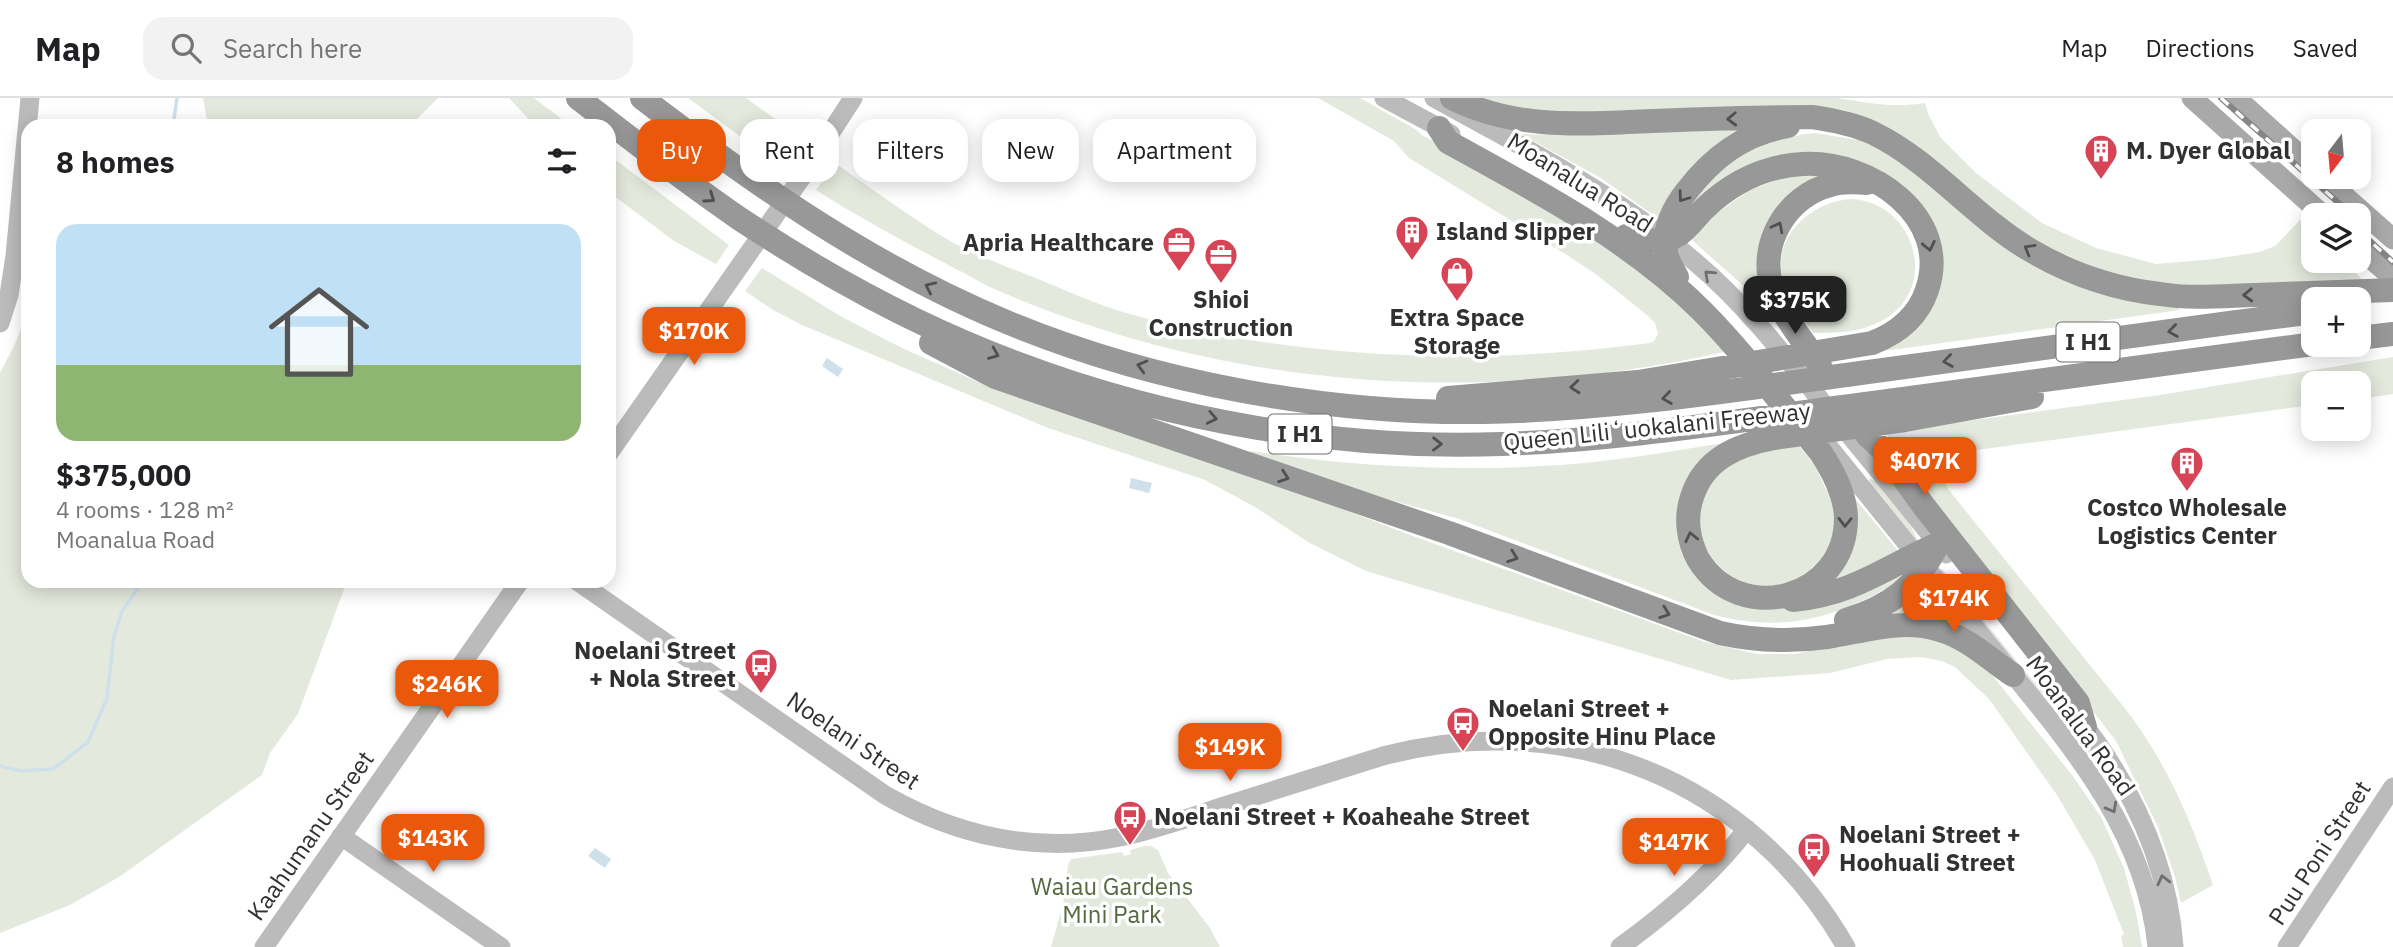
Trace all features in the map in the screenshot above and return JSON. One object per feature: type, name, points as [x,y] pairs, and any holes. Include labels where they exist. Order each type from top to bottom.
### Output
[{"type":"highway","name":"Queen Liliʻuokalani Freeway","points":[[578,98],[605,119]]},
{"type":"highway","name":"Queen Liliʻuokalani Freeway","points":[[642,98],[705,146],[825,229],[917,281],[1010,323],[1097,354],[1205,382],[1259,394],[1354,406],[1492,411],[1586,407],[1735,391],[1863,373],[2301,305]]},
{"type":"highway","points":[[1452,98],[1489,113],[1541,123],[1812,117],[1840,121],[1871,133],[1898,148],[2013,239],[2052,261],[2093,278],[2136,290],[2179,296],[2301,302]]},
{"type":"highway","points":[[1677,277],[1666,254],[1667,225],[1682,197],[1709,164],[1737,144],[1768,131],[1802,124],[1842,125],[1871,133]]},
{"type":"highway","name":"Queen Liliʻuokalani Freeway","points":[[616,127],[741,219],[865,295],[985,351],[1067,381],[1175,411],[1290,433],[1396,443],[1499,444],[1637,434],[2301,346]]},
{"type":"highway","points":[[1439,128],[1448,142],[1573,212],[1661,274],[1732,343],[1821,453],[1833,472],[1844,503],[1845,526],[1841,548],[1824,574],[1809,586],[1793,594],[1758,598]]},
{"type":"highway","points":[[1354,406],[1638,382],[1872,343],[1896,332],[1914,316],[1927,292],[1932,266],[1930,242],[1914,213],[1891,192],[1871,177],[1839,167],[1807,163],[1775,168],[1750,176],[1727,189],[1678,235],[1652,242],[1626,236]]},
{"type":"highway","points":[[1891,192],[1867,183],[1852,182],[1815,190],[1803,198],[1784,216],[1773,236],[1769,258],[1770,281],[1779,303],[1868,436],[1883,450],[2078,703],[2085,727]]},
{"type":"highway","points":[[2371,294],[2393,290]]},
{"type":"highway","points":[[865,295],[936,346],[995,377],[1449,533],[1720,633],[1766,641],[1826,637],[1891,624],[1925,626],[1965,640],[2013,675]]},
{"type":"highway","points":[[2371,304],[2393,301]]},
{"type":"highway","points":[[2371,337],[2393,334]]},
{"type":"highway","points":[[1938,544],[1921,561],[1825,596],[1794,600],[1758,598],[1729,589],[1703,566],[1690,541],[1688,513],[1696,486],[1708,467],[1740,446],[1773,438],[1905,420],[2301,349]]},
{"type":"highway","points":[[1868,436],[1881,474]]},
{"type":"highway","points":[[1808,638],[1822,628],[1868,614],[1881,607],[1919,576],[1921,561]]},
{"type":"main road","points":[[2192,98],[2309,203]]},
{"type":"main road","points":[[2236,98],[2301,156]]},
{"type":"main road","points":[[2227,129],[2277,135]]},
{"type":"main road","points":[[2277,135],[2286,183]]},
{"type":"main road","points":[[2337,189],[2393,239]]},
{"type":"main road","points":[[2371,259],[2393,278]]},
{"type":"street","points":[[28,119],[30,98]]},
{"type":"street","points":[[616,443],[804,174],[853,98]]},
{"type":"street","name":"Moanalua Road","points":[[1384,98],[1570,200],[1626,236],[1711,308],[1765,367],[2080,759],[2115,814],[2135,857],[2146,889],[2157,947]]},
{"type":"street","name":"Moanalua Road","points":[[1434,98],[1577,176],[1637,215],[1712,277],[1752,317],[2085,727],[2118,774],[2152,846],[2164,884],[2174,947]]},
{"type":"street","points":[[0,323],[9,295],[21,193]]},
{"type":"street","name":"Kaahumanu Street","points":[[264,947],[515,588]]},
{"type":"street","name":"Noelani Street","points":[[587,588],[885,795],[926,817],[988,836],[1054,844],[1117,838],[1404,750],[1451,742],[1493,740],[1561,745],[1624,761],[1686,788],[1747,829],[1777,856],[1808,891],[1846,947]]},
{"type":"street","name":"Puu Poni Street","points":[[2287,947],[2393,787]]},
{"type":"street","points":[[1620,947],[1697,884],[1747,829]]},
{"type":"street","points":[[341,836],[501,947]]},
{"type":"green space","points":[[203,98],[438,98],[417,119],[207,119]]},
{"type":"green space","points":[[509,98],[534,98],[562,119],[528,119]]},
{"type":"green space","points":[[688,98],[746,98],[775,119],[740,119],[740,136],[726,126],[726,119],[716,119]]},
{"type":"green space","points":[[1318,98],[1360,98],[1556,209],[1664,285],[1724,352],[1632,369],[1539,379],[1446,383],[1353,379],[1260,367],[1169,348],[1079,322],[992,288],[816,190],[822,182],[839,182],[839,166],[853,176],[853,182],[862,182],[931,229],[990,260],[1130,314],[1257,341],[1388,354],[1455,356],[1520,355],[1654,341],[1658,334],[1655,323],[1597,275],[1409,158],[1394,141]]},
{"type":"green space","points":[[1475,98],[1837,98],[1892,105],[1925,103],[1941,138],[1976,173],[2042,223],[2096,248],[2156,264],[2214,259],[2260,252],[2275,246],[2300,220],[2301,273],[2356,273],[2364,281],[2179,287],[2112,275],[2030,239],[1891,129],[1869,118],[1843,110],[1817,106],[1536,113]]},
{"type":"green space","points":[[1754,128],[1659,219],[1601,178],[1521,134],[1552,135]]},
{"type":"green space","points":[[1815,133],[1858,140],[1874,146],[1906,167],[1947,201],[2180,310],[1877,352],[1896,342],[1940,247],[1831,157],[1677,219],[1700,188],[1724,166],[1768,144]]},
{"type":"green space","points":[[616,160],[637,176],[637,182],[645,182],[729,245],[716,264],[674,241],[616,197]]},
{"type":"green space","points":[[1788,175],[1836,175],[1777,210],[1779,324],[1748,290],[1692,240],[1716,214],[1748,191]]},
{"type":"green space","points":[[1850,199],[1873,204],[1891,215],[1905,230],[1913,249],[1915,269],[1911,289],[1900,307],[1873,325],[1848,331],[1813,333],[1794,305],[1784,283],[1781,260],[1784,246],[1790,234],[1810,214],[1836,201]]},
{"type":"green space","points":[[762,268],[842,317],[902,348],[983,384],[1299,492],[1705,642],[1757,654],[1795,654],[1890,635],[1923,637],[1955,647],[1989,671],[2072,775],[2101,817],[2124,868],[2142,947],[2123,947],[2121,936],[2124,934],[2095,860],[2057,795],[1989,699],[1955,667],[1921,657],[1887,659],[1830,673],[1731,680],[1366,571],[1308,542],[1255,507],[1205,480],[1048,428],[802,325],[745,291]]},
{"type":"green space","points":[[21,328],[21,588],[344,588],[298,714],[270,753],[262,775],[119,877],[70,905],[0,933],[0,373]]},
{"type":"green space","points":[[2393,357],[2393,394],[2371,397],[2371,371],[2307,371]]},
{"type":"green space","points":[[2301,372],[2301,407],[1962,452],[1952,459],[1946,468],[1945,478],[1948,489],[2131,716],[2158,757],[2188,818],[2213,885],[2181,903],[2158,827],[2116,741],[1932,503],[1885,432],[2160,395]]},
{"type":"green space","points":[[1736,441],[1688,490],[1718,590],[1901,576],[1876,594],[1823,616],[1770,623],[1733,619],[1714,615],[1459,519],[1387,499],[1250,453],[1405,467],[1483,468],[1605,461]]},
{"type":"green space","points":[[1798,445],[1816,467],[1833,499],[1835,517],[1830,545],[1820,560],[1791,581],[1763,586],[1736,578],[1715,561],[1702,538],[1700,510],[1711,482],[1740,457]]},
{"type":"green space","points":[[1870,479],[1876,481],[1908,520],[1919,543],[1875,492]]},
{"type":"green space","points":[[1848,490],[1899,552],[1877,569],[1823,583]]},
{"type":"green space","points":[[1939,569],[1943,570],[2028,675],[2076,727],[2121,797],[2102,769]]},
{"type":"green space","points":[[1925,583],[1963,630],[1894,615],[1893,610]]},
{"type":"green space","name":"Waiau Gardens Mini Park","points":[[1145,846],[1158,850],[1168,873],[1210,928],[1220,947],[1051,947],[1063,904],[1071,859],[1122,852],[1124,856],[1131,854],[1130,850]]},
{"type":"shaded area","points":[[827,358],[843,369],[838,377],[822,366]]},
{"type":"shaded area","points":[[1131,478],[1152,483],[1149,493],[1129,488]]},
{"type":"shaded area","points":[[595,848],[611,859],[605,868],[588,856]]},
{"type":"waterway","points":[[174,119],[177,98]]},
{"type":"waterway","points":[[0,766],[21,771],[53,769],[88,742],[107,698],[114,636],[122,611],[138,588]]},
{"type":"railway","points":[[2221,98],[2339,203]]},
{"type":"railway","points":[[2371,242],[2393,262]]},
{"type":"place","name":"M. Dyer Global","points":[[2101,181]]},
{"type":"place","name":"Island Slipper","points":[[1412,262]]},
{"type":"place","name":"Apria Healthcare","points":[[1179,273]]},
{"type":"place","name":"Shioi Construction","points":[[1221,285]]},
{"type":"place","name":"Extra Space Storage","points":[[1457,303]]},
{"type":"place","name":"Costco Wholesale Logistics Center","points":[[2187,493]]},
{"type":"place","name":"Noelani Street + Nola Street","points":[[761,695]]},
{"type":"place","name":"Noelani Street + Opposite Hinu Place","points":[[1463,753]]},
{"type":"place","name":"Noelani Street + Koaheahe Street","points":[[1130,847]]},
{"type":"place","name":"Noelani Street + Hoohuali Street","points":[[1814,879]]}]
